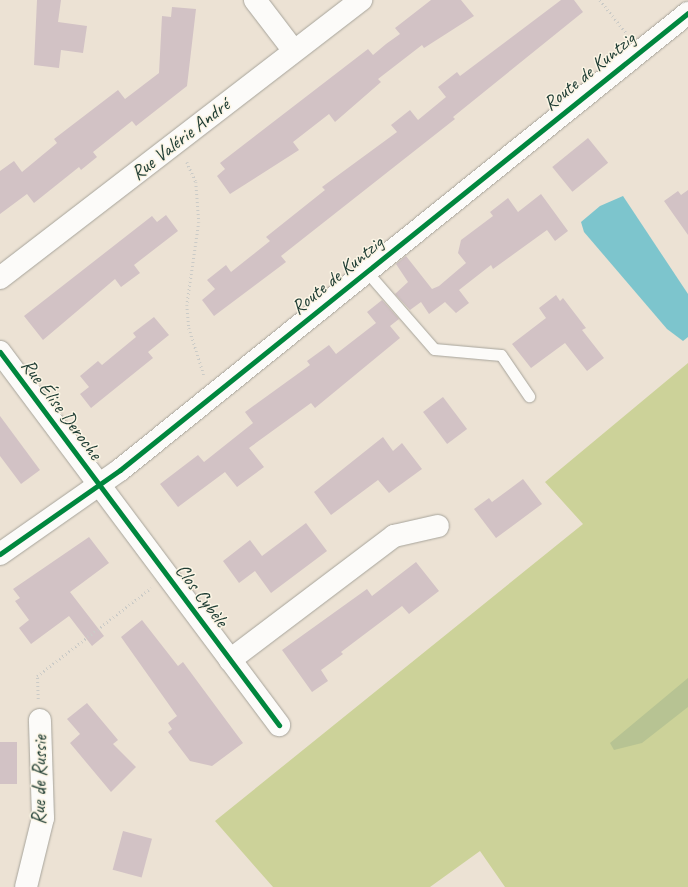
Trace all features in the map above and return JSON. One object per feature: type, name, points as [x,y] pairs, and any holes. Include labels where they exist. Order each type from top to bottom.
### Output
[{"type":"street","points":[[255,0],[294,51]]},
{"type":"street","name":"Rue Valérie André","points":[[0,278],[361,0]]},
{"type":"street","name":"Route de Kuntzig","points":[[0,554],[99,484],[212,396],[367,272],[639,49],[688,13]]},
{"type":"street","name":"Rue Élise Deroche","points":[[0,352],[99,484]]},
{"type":"street","name":"Clos Cybèle","points":[[99,484],[279,725]]},
{"type":"street","points":[[230,660],[394,536],[438,526]]},
{"type":"street","name":"Rue de Russie","points":[[26,887],[43,818],[40,720]]},
{"type":"lane","points":[[367,272],[434,349],[501,355],[529,396]]},
{"type":"path","points":[[600,0],[639,49]]},
{"type":"path","points":[[174,143],[196,182],[199,222],[187,305],[194,350],[212,396]]},
{"type":"path","points":[[40,720],[37,676],[167,576]]},
{"type":"green space","points":[[688,363],[688,887],[505,887],[480,851],[430,887],[273,887],[215,821],[583,524],[545,482]]},
{"type":"green space","points":[[688,678],[688,707],[642,743],[614,750],[610,743]]},
{"type":"water","points":[[623,196],[688,294],[688,337],[683,341],[667,329],[584,232],[581,222],[600,206]]},
{"type":"building","points":[[37,0],[61,0],[58,22],[87,26],[83,53],[61,50],[59,68],[34,65]]},
{"type":"building","points":[[431,0],[461,0],[474,16],[424,48],[422,45],[378,79],[381,82],[335,122],[329,114],[293,142],[299,150],[230,194],[217,176],[225,169],[220,163],[368,49],[373,55],[400,34],[395,28]]},
{"type":"building","points":[[561,0],[574,0],[583,12],[453,117],[455,119],[281,256],[286,262],[214,316],[202,300],[215,289],[207,280],[226,265],[231,272],[270,241],[266,237],[325,190],[322,187],[397,132],[391,125],[410,110],[418,120],[446,97],[438,87],[457,72],[460,76]]},
{"type":"building","points":[[172,7],[196,9],[187,86],[136,126],[132,121],[93,152],[97,157],[81,170],[79,167],[34,203],[27,194],[0,214],[0,171],[14,161],[22,172],[57,143],[54,139],[118,90],[125,99],[159,73],[162,16],[171,17]]},
{"type":"building","points":[[588,138],[608,163],[572,192],[552,167]]},
{"type":"building","points":[[688,190],[688,235],[664,201],[678,191],[681,195]]},
{"type":"building","points":[[541,194],[568,231],[555,241],[547,230],[493,269],[491,265],[459,290],[469,303],[456,313],[445,302],[429,314],[421,302],[410,310],[395,294],[408,282],[396,264],[406,256],[432,289],[439,286],[466,263],[458,253],[461,240],[493,216],[490,212],[508,198],[518,212]]},
{"type":"building","points":[[166,215],[178,231],[134,265],[140,273],[121,287],[115,279],[43,340],[24,316],[152,216],[157,222]]},
{"type":"building","points":[[556,295],[560,301],[563,298],[586,328],[582,330],[604,358],[587,371],[565,343],[531,368],[512,344],[546,318],[539,308]]},
{"type":"building","points":[[382,300],[399,319],[390,326],[400,338],[315,408],[311,403],[249,448],[264,467],[237,487],[225,472],[178,507],[160,484],[198,455],[204,462],[253,423],[245,412],[310,365],[307,361],[329,345],[336,354],[376,323],[367,312]]},
{"type":"building","points":[[154,317],[169,335],[148,352],[153,358],[91,408],[80,394],[89,387],[80,376],[98,361],[102,365],[136,337],[133,333]]},
{"type":"building","points":[[443,397],[467,429],[447,444],[423,412]]},
{"type":"building","points":[[0,416],[40,470],[21,484],[0,456]]},
{"type":"building","points":[[383,437],[393,451],[402,443],[422,469],[389,493],[378,480],[331,515],[314,492]]},
{"type":"building","points":[[523,479],[542,504],[496,538],[474,509],[489,498],[492,502]]},
{"type":"building","points":[[306,523],[327,551],[271,593],[255,571],[239,583],[223,561],[250,540],[262,556]]},
{"type":"building","points":[[89,537],[109,563],[70,592],[104,636],[92,646],[69,616],[31,644],[19,628],[29,620],[15,601],[20,598],[13,589]]},
{"type":"building","points":[[416,562],[439,591],[409,614],[402,606],[341,652],[343,654],[321,670],[328,681],[312,692],[282,650],[367,589],[372,596]]},
{"type":"building","points":[[142,620],[178,666],[183,662],[243,743],[212,766],[190,761],[168,732],[172,729],[168,723],[177,716],[121,637]]},
{"type":"building","points":[[87,703],[118,740],[113,744],[136,767],[111,792],[70,743],[80,734],[67,719]]},
{"type":"building","points":[[0,742],[17,742],[17,784],[0,784]]},
{"type":"building","points":[[123,831],[152,839],[142,877],[113,870]]},
{"type":"cycle path","points":[[0,554],[120,470],[688,13]]},
{"type":"cycle path","points":[[0,352],[279,725]]}]
